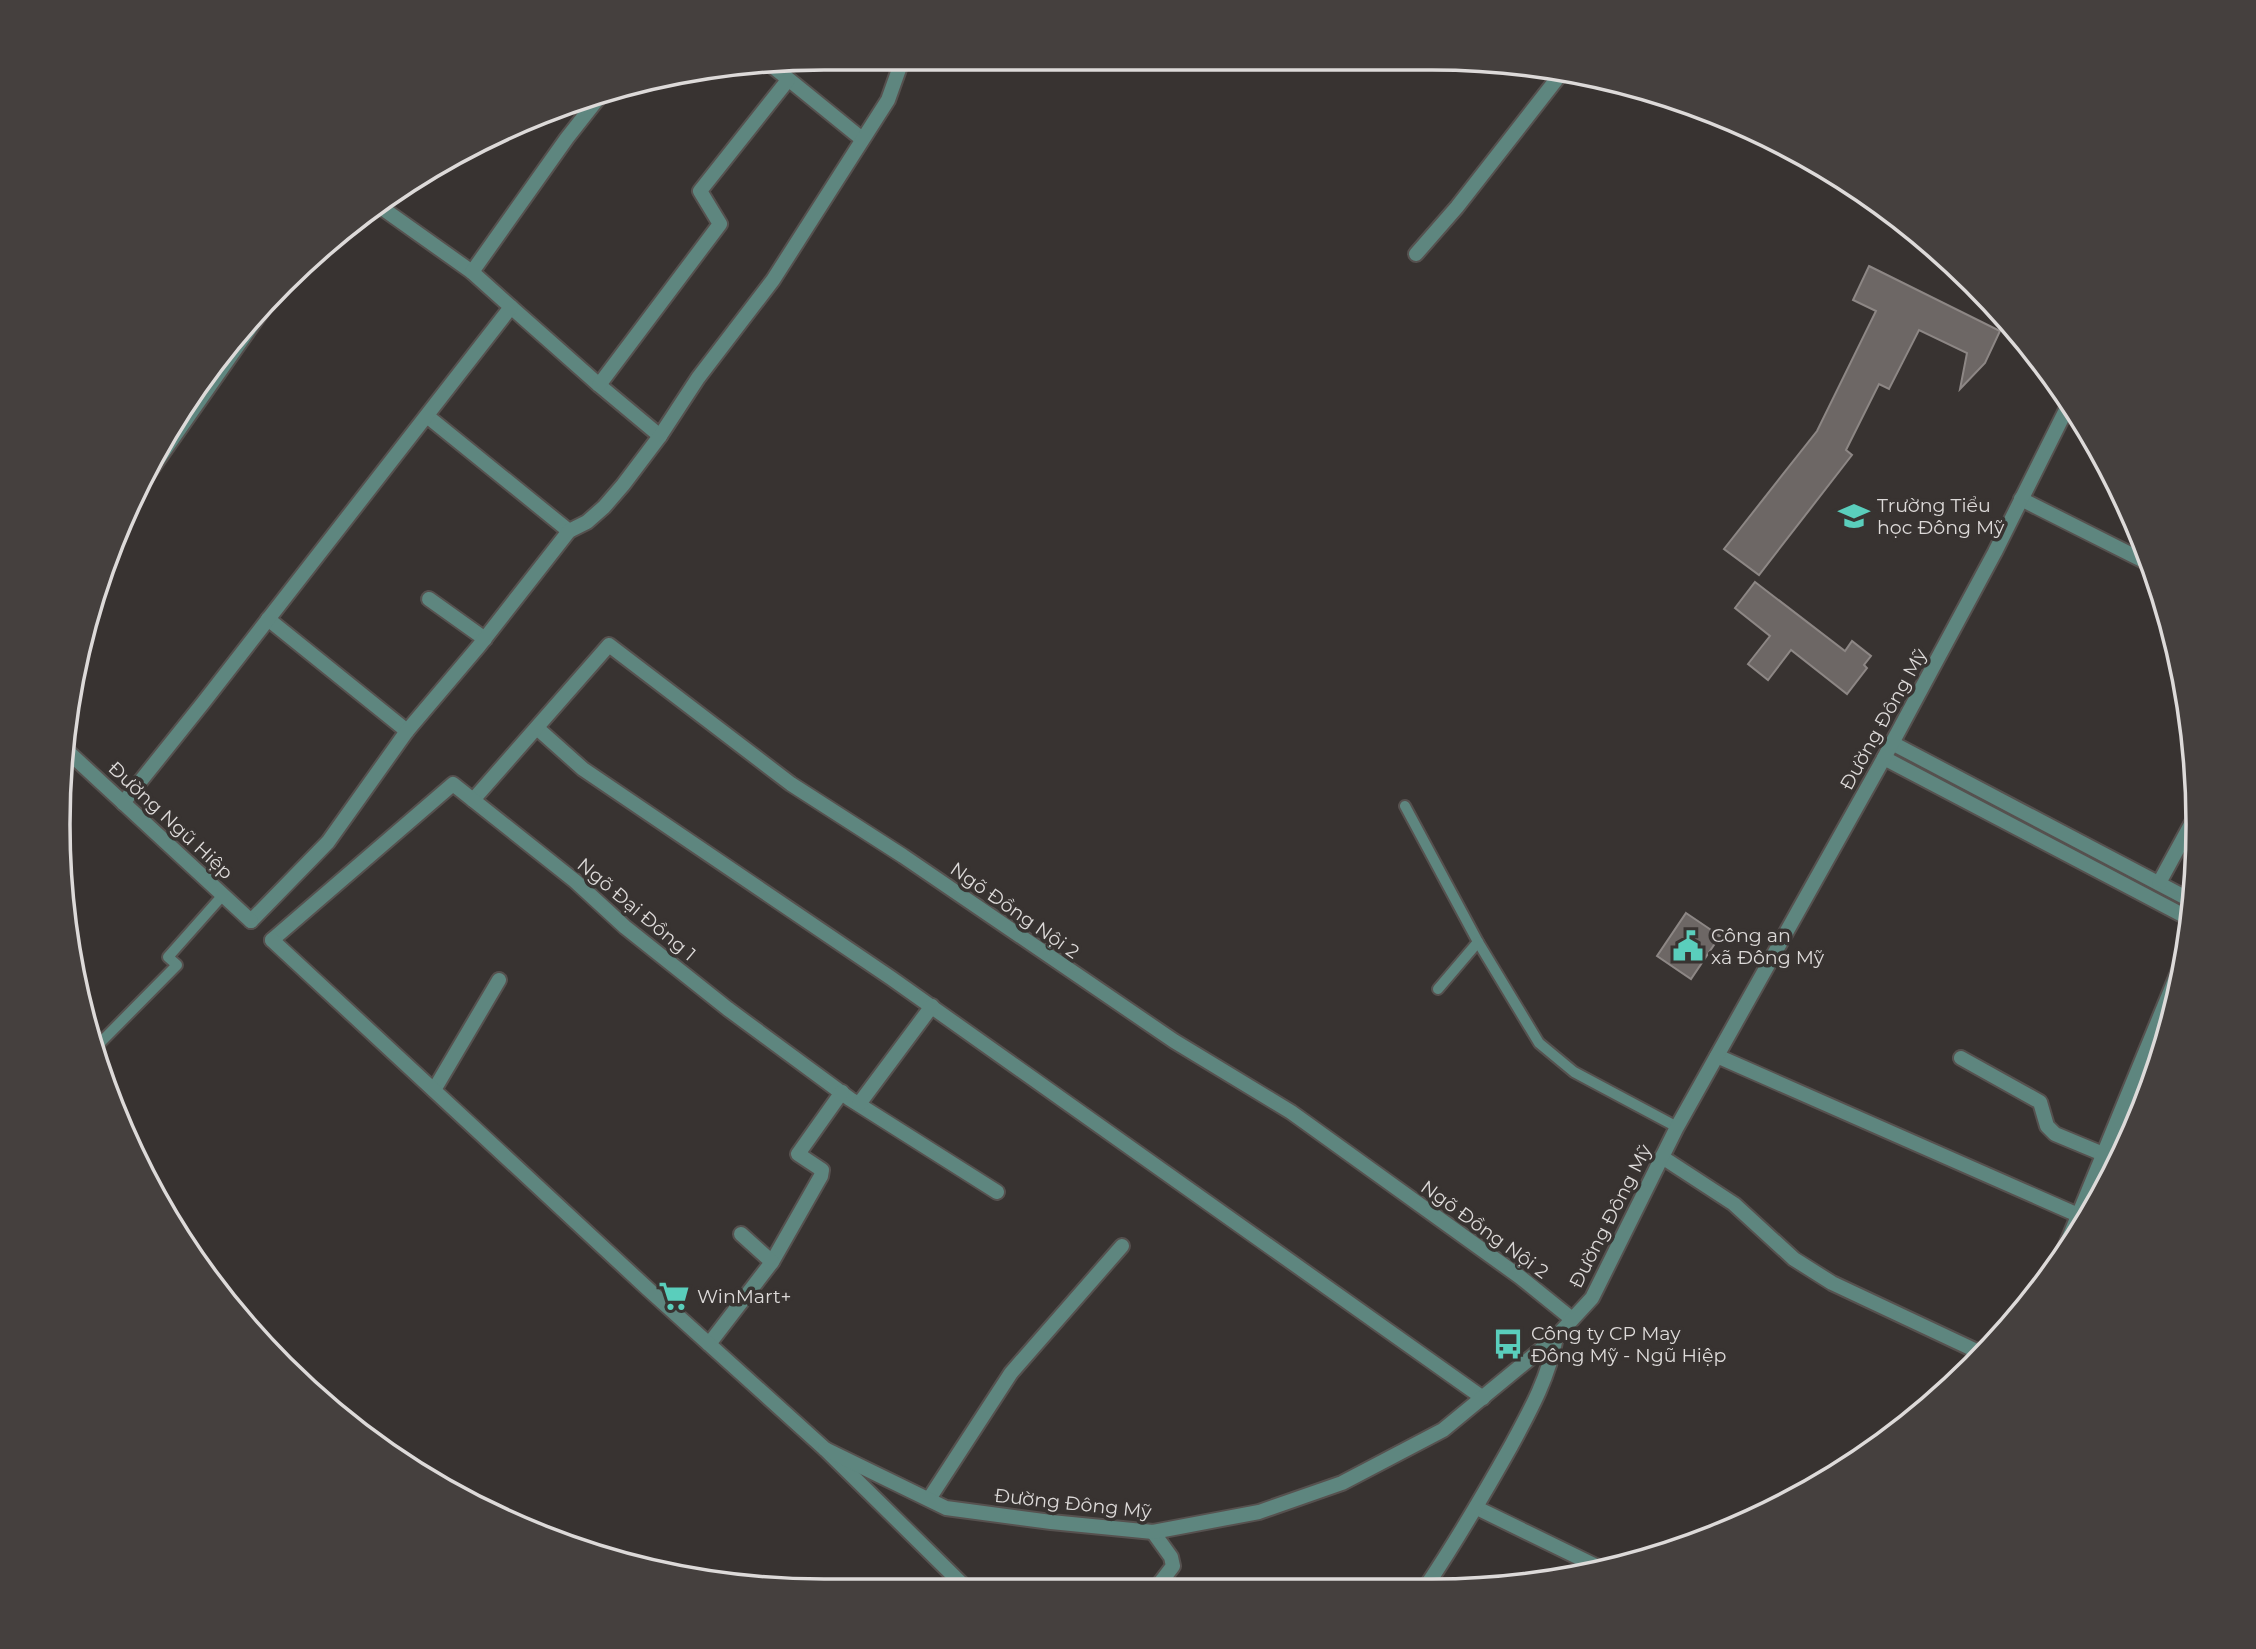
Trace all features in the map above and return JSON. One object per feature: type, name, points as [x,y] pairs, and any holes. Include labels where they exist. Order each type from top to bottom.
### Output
[{"type":"street","points":[[268,619],[407,731],[485,639],[569,531],[587,522],[604,507],[660,436],[698,378],[773,280],[888,100],[898,70]]},
{"type":"street","points":[[779,72],[862,139]]},
{"type":"street","points":[[598,386],[720,224],[700,191],[788,80]]},
{"type":"street","points":[[1416,254],[1457,208],[1556,80]]},
{"type":"street","points":[[471,272],[592,107]]},
{"type":"street","points":[[386,211],[471,272],[598,386],[660,436]]},
{"type":"street","points":[[123,803],[511,307]]},
{"type":"street","name":"Đường Đông Mỹ","points":[[825,1449],[946,1508],[1153,1532],[1259,1512],[1342,1483],[1443,1430],[1556,1337],[1592,1298],[1677,1127],[1884,758],[2064,413]]},
{"type":"street","points":[[426,415],[569,531]]},
{"type":"street","points":[[2021,499],[2137,557]]},
{"type":"street","points":[[429,598],[485,639]]},
{"type":"street","name":"Ngõ Đồng Nội 2","points":[[473,800],[609,645],[791,784],[903,856],[1174,1041],[1291,1112],[1520,1277],[1572,1319]]},
{"type":"street","points":[[537,728],[583,769],[932,1006],[1483,1398]]},
{"type":"street","name":"Đường Ngũ Hiệp","points":[[73,757],[251,921],[328,842],[407,731]]},
{"type":"street","points":[[1892,743],[2182,895]]},
{"type":"street","points":[[1884,758],[2181,914]]},
{"type":"street","name":"Ngõ Đại Đồng 1","points":[[434,1090],[272,940],[453,784],[575,881],[625,927],[707,993],[859,1104],[998,1192]]},
{"type":"street","points":[[2160,883],[2186,835]]},
{"type":"street","points":[[499,980],[434,1090],[825,1449],[958,1579]]},
{"type":"street","points":[[859,1104],[932,1006]]},
{"type":"street","points":[[2080,1210],[2163,1010]]},
{"type":"street","points":[[1717,1056],[2077,1215]]},
{"type":"street","points":[[1961,1058],[2040,1102],[2047,1126],[2055,1134],[2103,1154]]},
{"type":"street","points":[[709,1344],[772,1262],[821,1177],[822,1170],[819,1167],[798,1154],[842,1092]]},
{"type":"street","points":[[1662,1157],[1734,1204],[1794,1259],[1832,1283],[1973,1349]]},
{"type":"street","points":[[741,1234],[772,1262]]},
{"type":"street","points":[[929,1499],[1011,1373],[1122,1246]]},
{"type":"street","points":[[1431,1579],[1477,1508],[1540,1392],[1556,1337]]},
{"type":"street","points":[[1477,1508],[1589,1563]]},
{"type":"street","points":[[1153,1532],[1171,1558],[1173,1566],[1163,1579]]},
{"type":"lane","points":[[184,426],[230,360]]},
{"type":"lane","points":[[1405,806],[1478,942],[1539,1043],[1574,1072],[1677,1127]]},
{"type":"lane","points":[[102,1041],[177,965],[168,957],[223,895]]},
{"type":"lane","points":[[1438,989],[1478,942]]},
{"type":"lane","points":[[2131,1086],[2138,1090]]},
{"type":"building","points":[[1869,266],[2000,331],[1985,363],[1960,389],[1967,353],[1919,330],[1889,389],[1879,384],[1846,450],[1852,455],[1759,575],[1724,549],[1817,431],[1876,311],[1853,300]]},
{"type":"building","points":[[1755,582],[1845,651],[1852,641],[1871,656],[1864,665],[1867,668],[1847,694],[1791,650],[1768,680],[1748,664],[1770,636],[1735,608]]},
{"type":"building","name":"Công an xã Đông Mỹ","points":[[1686,913],[1720,936],[1691,979],[1657,956]]},
{"type":"place","name":"Trường Tiểu học Đông Mỹ","points":[[1854,516]]},
{"type":"place","name":"Công an xã Đông Mỹ","points":[[1688,946]]},
{"type":"place","name":"WinMart+","points":[[674,1296]]},
{"type":"place","name":"Công ty CP May Đông Mỹ - Ngũ Hiệp","points":[[1508,1344]]}]
